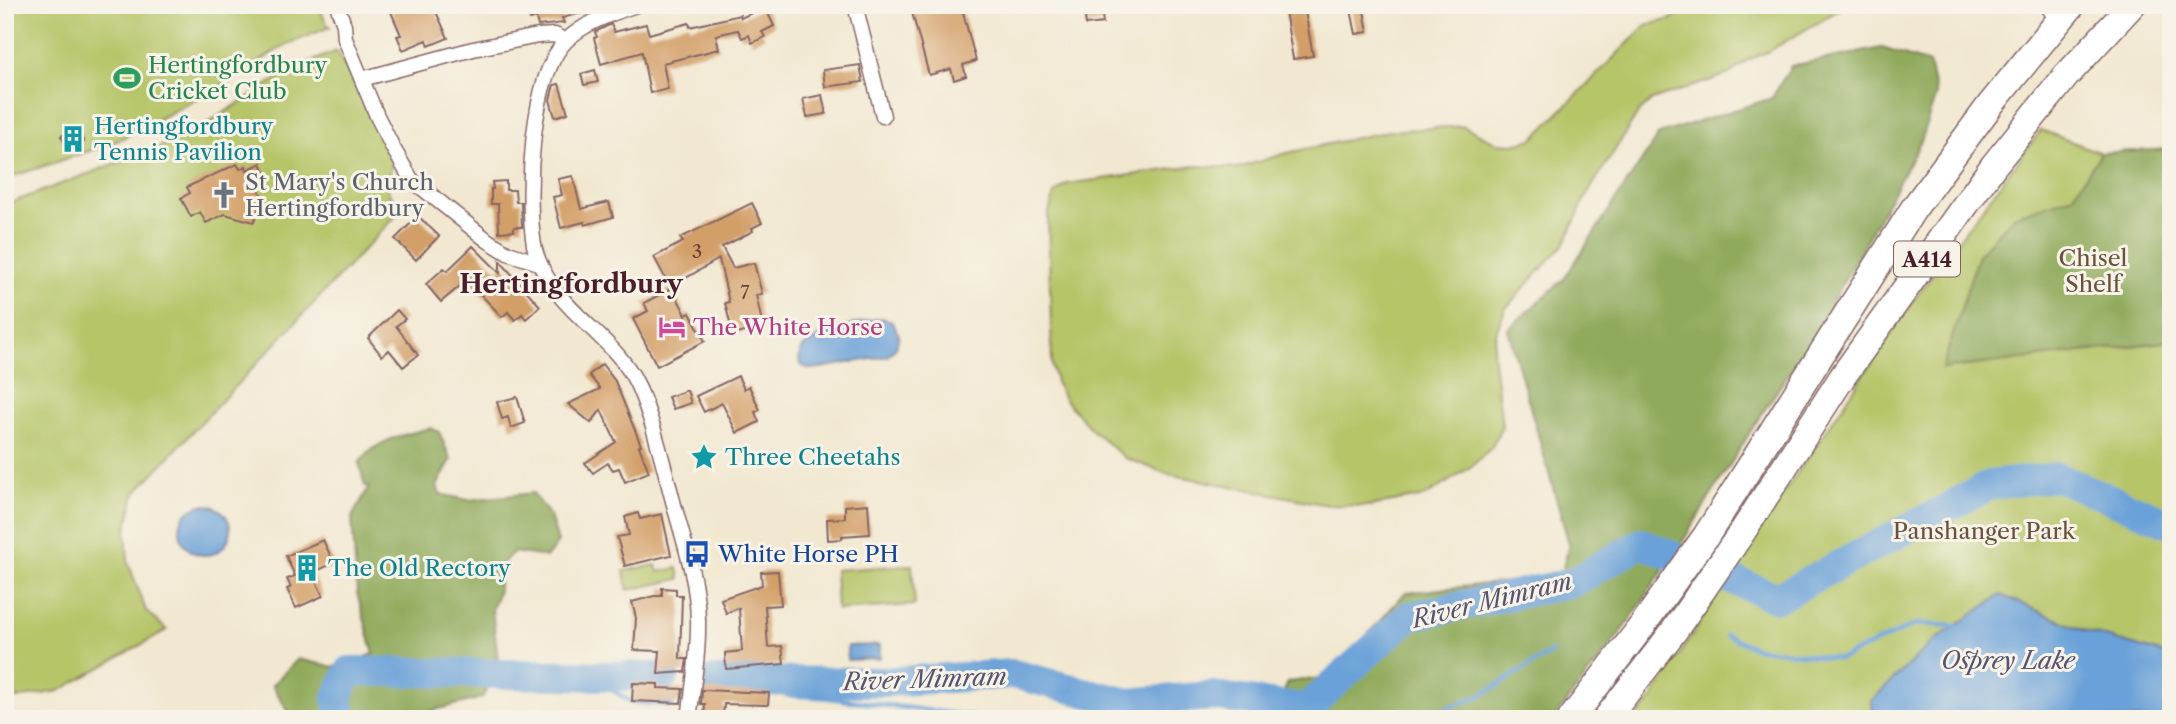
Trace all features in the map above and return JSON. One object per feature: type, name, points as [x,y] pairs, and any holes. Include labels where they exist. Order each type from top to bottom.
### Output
[{"type":"highway","name":"A414","points":[[1606,719],[1674,631],[1743,531],[1843,376],[1994,165],[2066,76],[2132,5]]},
{"type":"highway","name":"A414","points":[[1571,719],[1643,626],[1706,536],[1914,208],[2059,10]]},
{"type":"street","points":[[337,5],[344,25],[345,39],[362,79],[393,148],[411,178],[487,240],[508,253],[539,263]]},
{"type":"street","points":[[636,5],[580,30],[565,41],[552,60],[544,81],[533,140],[531,224],[539,263],[562,300],[623,362],[636,382],[667,475],[691,568],[698,618],[689,719]]},
{"type":"street","points":[[855,5],[883,116]]},
{"type":"street","points":[[362,79],[473,48],[538,36],[555,35],[565,41]]},
{"type":"green space","name":"Hertingfordbury Cricket Club","points":[[5,5],[319,5],[330,27],[284,46],[225,84],[113,143],[5,179]]},
{"type":"green space","points":[[1681,5],[1847,5],[1769,51],[1748,60],[1729,74],[1652,100],[1638,113],[1586,196],[1565,243],[1505,309],[1493,351],[1502,426],[1492,447],[1472,466],[1426,496],[1369,506],[1328,505],[1168,474],[1125,458],[1091,429],[1064,399],[1052,365],[1048,216],[1054,194],[1067,184],[1195,166],[1238,168],[1287,153],[1389,131],[1463,126],[1497,143],[1513,144],[1533,139],[1646,25],[1672,19]]},
{"type":"green space","points":[[1882,48],[1929,63],[1936,94],[1921,141],[1816,332],[1623,630],[1553,719],[1273,719],[1288,682],[1329,677],[1405,593],[1561,576],[1569,544],[1508,329],[1564,279],[1659,134],[1772,98],[1791,66]]},
{"type":"green space","points":[[337,51],[391,156],[391,171],[387,179],[389,194],[404,207],[135,493],[126,531],[128,562],[146,611],[167,630],[59,691],[5,700],[5,205],[162,146],[200,128],[291,70]]},
{"type":"green space","name":"Panshanger Park","points":[[2041,130],[2101,153],[2171,149],[2171,719],[1635,719],[1649,703],[1747,548],[1921,290]]},
{"type":"green space","name":"Chisel Shelf","points":[[2171,149],[2171,341],[1942,369],[1978,255],[2014,216],[2073,196],[2101,153]]},
{"type":"green space","points":[[431,428],[439,432],[451,460],[437,486],[440,494],[468,500],[533,493],[550,516],[558,542],[547,557],[513,552],[499,567],[499,590],[492,609],[499,668],[482,698],[431,711],[419,719],[293,719],[272,685],[298,659],[334,667],[374,654],[357,593],[352,517],[369,487],[365,486],[359,463],[382,443]]},
{"type":"green space","points":[[656,565],[658,572],[678,568],[680,579],[628,590],[624,571]]},
{"type":"green space","points":[[912,565],[915,605],[837,610],[835,570]]},
{"type":"water","points":[[883,318],[891,321],[899,335],[896,348],[887,356],[821,368],[809,369],[800,364],[800,353],[813,340],[851,325]]},
{"type":"water","points":[[205,505],[223,512],[230,530],[223,548],[205,555],[187,548],[180,530],[187,512]]},
{"type":"water","name":"Osprey Lake","points":[[2001,595],[2085,631],[2171,656],[2171,719],[1875,719],[1871,701],[1932,642]]},
{"type":"water","points":[[880,645],[880,658],[847,660],[847,646]]},
{"type":"building","points":[[388,5],[433,5],[448,38],[429,46],[427,40],[403,50],[397,36],[401,35]]},
{"type":"building","points":[[525,5],[605,6],[589,13],[562,18],[564,23],[538,26],[536,18],[530,20]]},
{"type":"building","points":[[910,5],[961,5],[976,61],[963,65],[966,76],[954,80],[951,69],[929,75]]},
{"type":"building","points":[[1083,5],[1101,5],[1103,23],[1086,25]]},
{"type":"building","points":[[1284,5],[1304,5],[1313,56],[1293,59]]},
{"type":"building","points":[[1350,5],[1363,5],[1368,32],[1356,34]]},
{"type":"building","points":[[765,7],[774,26],[762,32],[765,37],[752,43],[749,35],[742,38],[738,30],[716,35],[719,49],[663,63],[668,89],[650,93],[642,52],[601,64],[594,38],[597,37],[595,32],[611,24],[614,32],[646,24],[649,34],[689,23],[690,27],[740,15],[741,18]]},
{"type":"building","points":[[860,65],[863,82],[825,87],[823,70]]},
{"type":"building","points":[[595,70],[598,82],[584,85],[581,74]]},
{"type":"building","points":[[559,84],[568,113],[555,117],[550,100],[554,85]]},
{"type":"building","points":[[822,95],[826,114],[807,117],[803,99]]},
{"type":"building","name":"Hertingfordbury Tennis Pavilion","points":[[77,129],[84,142],[68,150],[61,136]]},
{"type":"building","name":"St Mary's Church Hertingfordbury","points":[[261,163],[268,179],[256,184],[263,198],[254,222],[225,214],[206,223],[200,212],[191,217],[181,198],[190,193],[187,187],[237,164],[240,169],[246,166],[247,170]]},
{"type":"building","points":[[573,176],[581,209],[609,202],[613,217],[561,228],[553,197],[562,195],[558,179]]},
{"type":"building","points":[[506,181],[506,190],[515,190],[516,202],[521,202],[522,227],[514,227],[514,231],[499,232],[498,204],[491,204],[491,189],[492,182]]},
{"type":"building","points":[[752,203],[762,223],[752,228],[753,231],[722,247],[733,268],[754,263],[762,294],[756,295],[763,327],[733,335],[719,259],[670,287],[654,257],[683,242],[680,238]]},
{"type":"building","points":[[418,216],[439,236],[416,260],[395,239]]},
{"type":"building","points":[[473,246],[500,273],[500,261],[540,306],[526,319],[522,314],[515,320],[508,312],[502,317],[467,280],[441,302],[426,284],[444,268],[447,271]]},
{"type":"building","points":[[672,288],[686,315],[690,313],[705,341],[657,366],[633,319],[648,311],[644,303]]},
{"type":"building","points":[[397,310],[405,319],[396,326],[418,355],[403,367],[389,350],[382,356],[368,338]]},
{"type":"building","points":[[602,364],[615,381],[649,472],[625,482],[619,468],[613,470],[608,463],[593,473],[585,463],[616,442],[601,410],[591,423],[568,404],[600,389],[589,375]]},
{"type":"building","points":[[738,376],[744,389],[749,386],[760,410],[755,412],[759,422],[737,433],[722,403],[704,412],[696,396]]},
{"type":"building","points":[[687,390],[691,403],[673,409],[668,397]]},
{"type":"building","points":[[517,397],[525,423],[511,428],[508,417],[502,419],[497,402]]},
{"type":"building","points":[[868,504],[870,534],[828,540],[827,519],[845,518],[845,506]]},
{"type":"building","points":[[638,513],[640,519],[662,514],[671,555],[625,566],[617,537],[629,535],[625,517]]},
{"type":"building","name":"The Old Rectory","points":[[323,540],[334,563],[312,573],[323,596],[296,608],[287,589],[291,587],[287,579],[295,576],[286,556]]},
{"type":"building","points":[[778,571],[781,605],[765,606],[768,647],[782,646],[784,664],[726,669],[725,653],[742,651],[739,608],[726,613],[721,599],[762,585],[761,572]]},
{"type":"building","points":[[662,588],[676,589],[676,595],[682,595],[680,659],[687,659],[685,672],[658,674],[660,651],[634,650],[636,618],[632,602],[662,596]]},
{"type":"building","points":[[633,683],[683,689],[681,703],[632,701]]},
{"type":"building","points":[[702,690],[769,693],[768,705],[724,704],[723,719],[704,719]]},
{"type":"waterway","name":"River Mimram","points":[[711,681],[881,682],[1013,674],[1128,703],[1212,696],[1306,709],[1409,616],[1572,583],[1641,543],[1777,598],[1990,485],[2057,477],[2171,524]]},
{"type":"waterway","points":[[1726,635],[1755,648],[1840,659],[1917,624],[1956,626]]},
{"type":"waterway","points":[[1417,719],[1482,695],[1552,652]]},
{"type":"waterway","name":"River Mimram","points":[[343,719],[337,698],[350,671],[664,677]]},
{"type":"waterway","points":[[589,675],[631,702],[672,705]]},
{"type":"waterway","points":[[787,695],[823,697],[979,719]]},
{"type":"place","name":"Hertingfordbury Cricket Club","points":[[127,78]]},
{"type":"place","name":"Hertingfordbury Tennis Pavilion","points":[[73,139]]},
{"type":"place","name":"St Mary's Church Hertingfordbury","points":[[224,195]]},
{"type":"place","name":"The White Horse","points":[[672,327]]},
{"type":"place","name":"Three Cheetahs","points":[[704,457]]},
{"type":"place","name":"White Horse PH","points":[[697,554]]},
{"type":"place","name":"The Old Rectory","points":[[307,568]]},
{"type":"district","name":"Hertingfordbury","points":[[571,284]]}]
